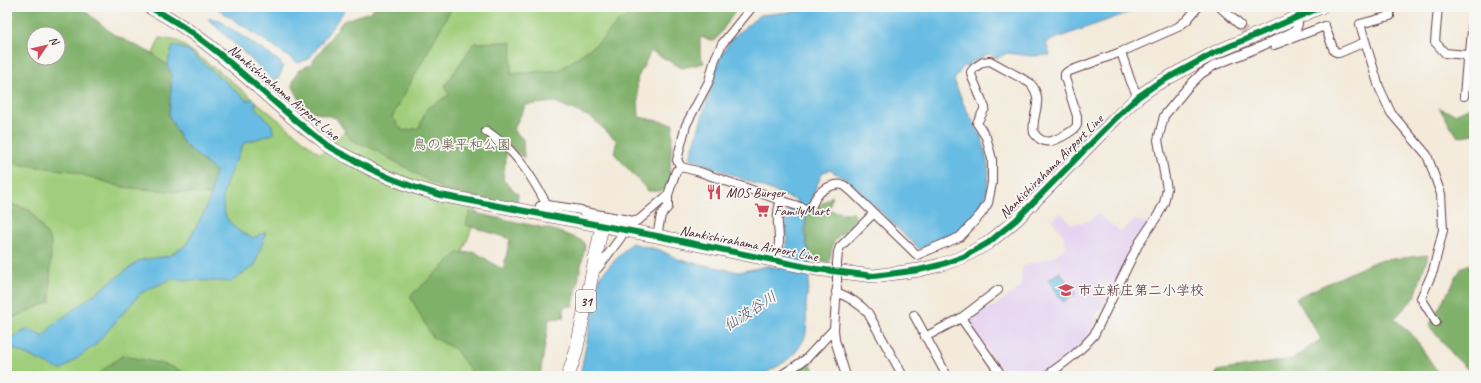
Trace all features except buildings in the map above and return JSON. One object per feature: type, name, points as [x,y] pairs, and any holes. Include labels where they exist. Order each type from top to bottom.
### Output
[{"type":"main road","name":"Nankishirahama Airport Line","points":[[149,7],[161,12],[205,42],[284,111],[326,144],[371,170],[410,186],[440,195],[543,210],[602,226],[816,269],[874,276],[894,274],[940,265],[963,257],[980,248],[1016,220],[1138,97],[1155,85],[1190,65],[1320,7]]},
{"type":"main road","name":"31","points":[[568,376],[576,352],[602,226]]},
{"type":"street","points":[[752,7],[722,44],[717,54],[709,80],[686,125],[677,160],[681,167],[697,171],[809,210],[817,196],[823,190],[834,185],[843,185],[917,255],[960,237],[981,214],[989,199],[992,176],[992,158],[988,143],[977,121],[984,110],[984,106],[973,83],[971,74],[972,70],[980,63],[992,61],[1030,83],[1034,88],[1038,100],[1033,127],[1034,133],[1044,142],[1051,142],[1070,132],[1077,125],[1077,116],[1065,78],[1066,73],[1121,52],[1178,27],[1187,20],[1198,7]]},
{"type":"street","points":[[1220,7],[1240,25]]},
{"type":"street","points":[[1390,7],[1390,16],[1360,24],[1380,87],[1391,113],[1427,155],[1441,194],[1443,230],[1433,270],[1421,298],[1436,322]]},
{"type":"street","points":[[1438,7],[1435,42],[1446,53],[1466,55],[1472,52]]},
{"type":"street","points":[[1464,96],[1467,60],[1472,52],[1474,8]]},
{"type":"street","points":[[1046,376],[1074,357],[1084,348],[1094,335],[1139,243],[1158,215],[1164,203],[1167,189],[1158,140],[1164,116],[1187,88],[1201,74],[1215,65],[1296,30],[1298,24],[1296,17]]},
{"type":"street","points":[[1258,46],[1275,45],[1325,26],[1334,51],[1339,53],[1365,42]]},
{"type":"street","points":[[1121,52],[1131,82],[1138,97]]},
{"type":"street","points":[[486,131],[499,139],[517,156],[534,180],[543,210],[581,210],[633,222],[640,219],[668,195]]},
{"type":"street","points":[[657,236],[661,215],[668,207],[668,195],[676,171],[681,167]]},
{"type":"street","points":[[778,261],[779,240],[776,220],[778,207],[781,200]]},
{"type":"street","points":[[846,376],[835,340],[834,329],[838,252],[840,246],[873,214]]},
{"type":"street","points":[[593,268],[598,268],[621,238]]},
{"type":"street","points":[[925,337],[961,318],[998,290]]},
{"type":"street","points":[[836,292],[860,305],[868,313],[903,376]]},
{"type":"street","points":[[914,316],[947,376]]},
{"type":"street","points":[[961,318],[1002,376]]},
{"type":"street","points":[[780,376],[806,359],[834,329]]},
{"type":"shaded area","name":"市立新庄第二小学校","points":[[1061,213],[1071,224],[1087,221],[1098,214],[1121,232],[1135,220],[1148,223],[1116,279],[1117,281],[1101,311],[1099,310],[1095,317],[1096,322],[1085,340],[1072,354],[1040,376],[1006,376],[966,321],[967,318],[998,304],[1021,287],[1021,273],[1023,266],[1053,257],[1065,247],[1064,237],[1052,220]]},
{"type":"green space","points":[[7,7],[78,7],[84,10],[113,34],[153,54],[167,65],[172,75],[169,116],[184,144],[215,171],[211,195],[122,187],[71,171],[7,163]]},
{"type":"green space","name":"鳥の巣平和公園","points":[[374,7],[452,7],[392,117],[403,131],[419,128],[427,108],[449,95],[445,86],[474,43],[512,42],[511,74],[559,70],[598,43],[620,20],[644,7],[738,7],[715,41],[700,37],[700,55],[704,63],[682,68],[651,51],[637,79],[639,117],[673,124],[669,182],[662,191],[648,191],[614,153],[617,141],[592,118],[555,102],[526,105],[513,130],[523,139],[524,158],[509,145],[506,155],[503,180],[518,194],[517,207],[443,189],[373,149],[351,140],[336,118],[314,112],[300,100],[292,85],[298,71],[311,64],[343,21],[372,11]]},
{"type":"green space","points":[[453,7],[674,7],[594,63],[505,81],[473,225],[460,259],[457,347],[480,376],[7,376],[7,142],[116,171],[139,189],[181,189],[167,65],[153,54],[160,38],[178,41],[225,76],[320,154],[344,132],[357,130]]},
{"type":"green space","points":[[1474,105],[1474,134],[1458,137],[1439,108],[1455,114]]},
{"type":"green space","points":[[832,196],[829,210],[842,213],[853,212],[855,217],[848,229],[838,236],[833,244],[829,262],[811,259],[806,242],[806,216]]},
{"type":"green space","points":[[7,202],[31,211],[51,241],[50,302],[7,320]]},
{"type":"green space","points":[[470,212],[554,230],[583,241],[585,246],[573,306],[564,307],[563,318],[549,319],[540,376],[470,376],[471,371],[455,349],[432,337],[410,296],[458,253],[475,252],[503,270],[510,239],[466,225]]},
{"type":"green space","points":[[1428,255],[1415,297],[1394,319],[1412,334],[1439,374],[1442,376],[1215,376],[1217,371],[1293,359],[1321,339],[1296,298],[1376,261]]},
{"type":"green space","points":[[1474,263],[1474,375],[1455,357],[1429,326],[1462,267]]},
{"type":"green space","points":[[123,355],[167,365],[193,376],[95,376]]},
{"type":"green space","points":[[809,361],[816,375],[820,376],[785,376]]},
{"type":"water","points":[[215,7],[347,7],[309,59],[298,63]]},
{"type":"water","name":"仙波谷川","points":[[807,7],[1144,7],[1046,42],[1050,55],[1032,56],[1007,53],[998,58],[988,54],[962,68],[954,80],[963,103],[982,138],[989,171],[987,190],[981,212],[957,234],[919,249],[850,182],[830,170],[823,172],[812,197],[805,224],[806,244],[810,256],[810,266],[805,336],[800,346],[791,357],[780,365],[761,376],[580,376],[600,276],[631,243],[660,250],[680,260],[739,272],[768,266],[779,268],[784,255],[787,238],[785,225],[789,209],[795,210],[798,201],[690,158],[719,60],[731,39],[760,15],[798,11]]},
{"type":"water","points":[[208,19],[217,19],[279,61],[283,67],[279,78],[273,80]]},
{"type":"water","points":[[173,45],[188,50],[248,101],[251,98],[256,102],[255,107],[272,125],[273,134],[244,143],[231,170],[223,196],[224,208],[228,219],[237,229],[253,238],[266,232],[255,265],[231,282],[171,279],[141,293],[95,345],[61,370],[7,346],[7,339],[29,329],[43,337],[53,325],[140,260],[169,256],[186,245],[204,212],[211,195],[215,171],[184,144],[169,116],[172,75],[167,65]]},
{"type":"water","points":[[1060,272],[1076,294],[1063,302],[1048,280]]},
{"type":"tunnel","points":[[1240,25],[1256,44]]},
{"type":"cycle path","points":[[149,7],[196,36],[218,53],[302,126],[330,147],[370,169],[404,184],[440,195],[657,236],[816,269],[874,276],[919,270],[940,265],[963,257],[988,243],[1016,220],[1138,97],[1155,85],[1214,53],[1321,7]]},
{"type":"place","name":"MOS Burger","points":[[714,192]]},
{"type":"place","name":"FamilyMart","points":[[762,210]]},
{"type":"place","name":"市立新庄第二小学校","points":[[1066,290]]}]
